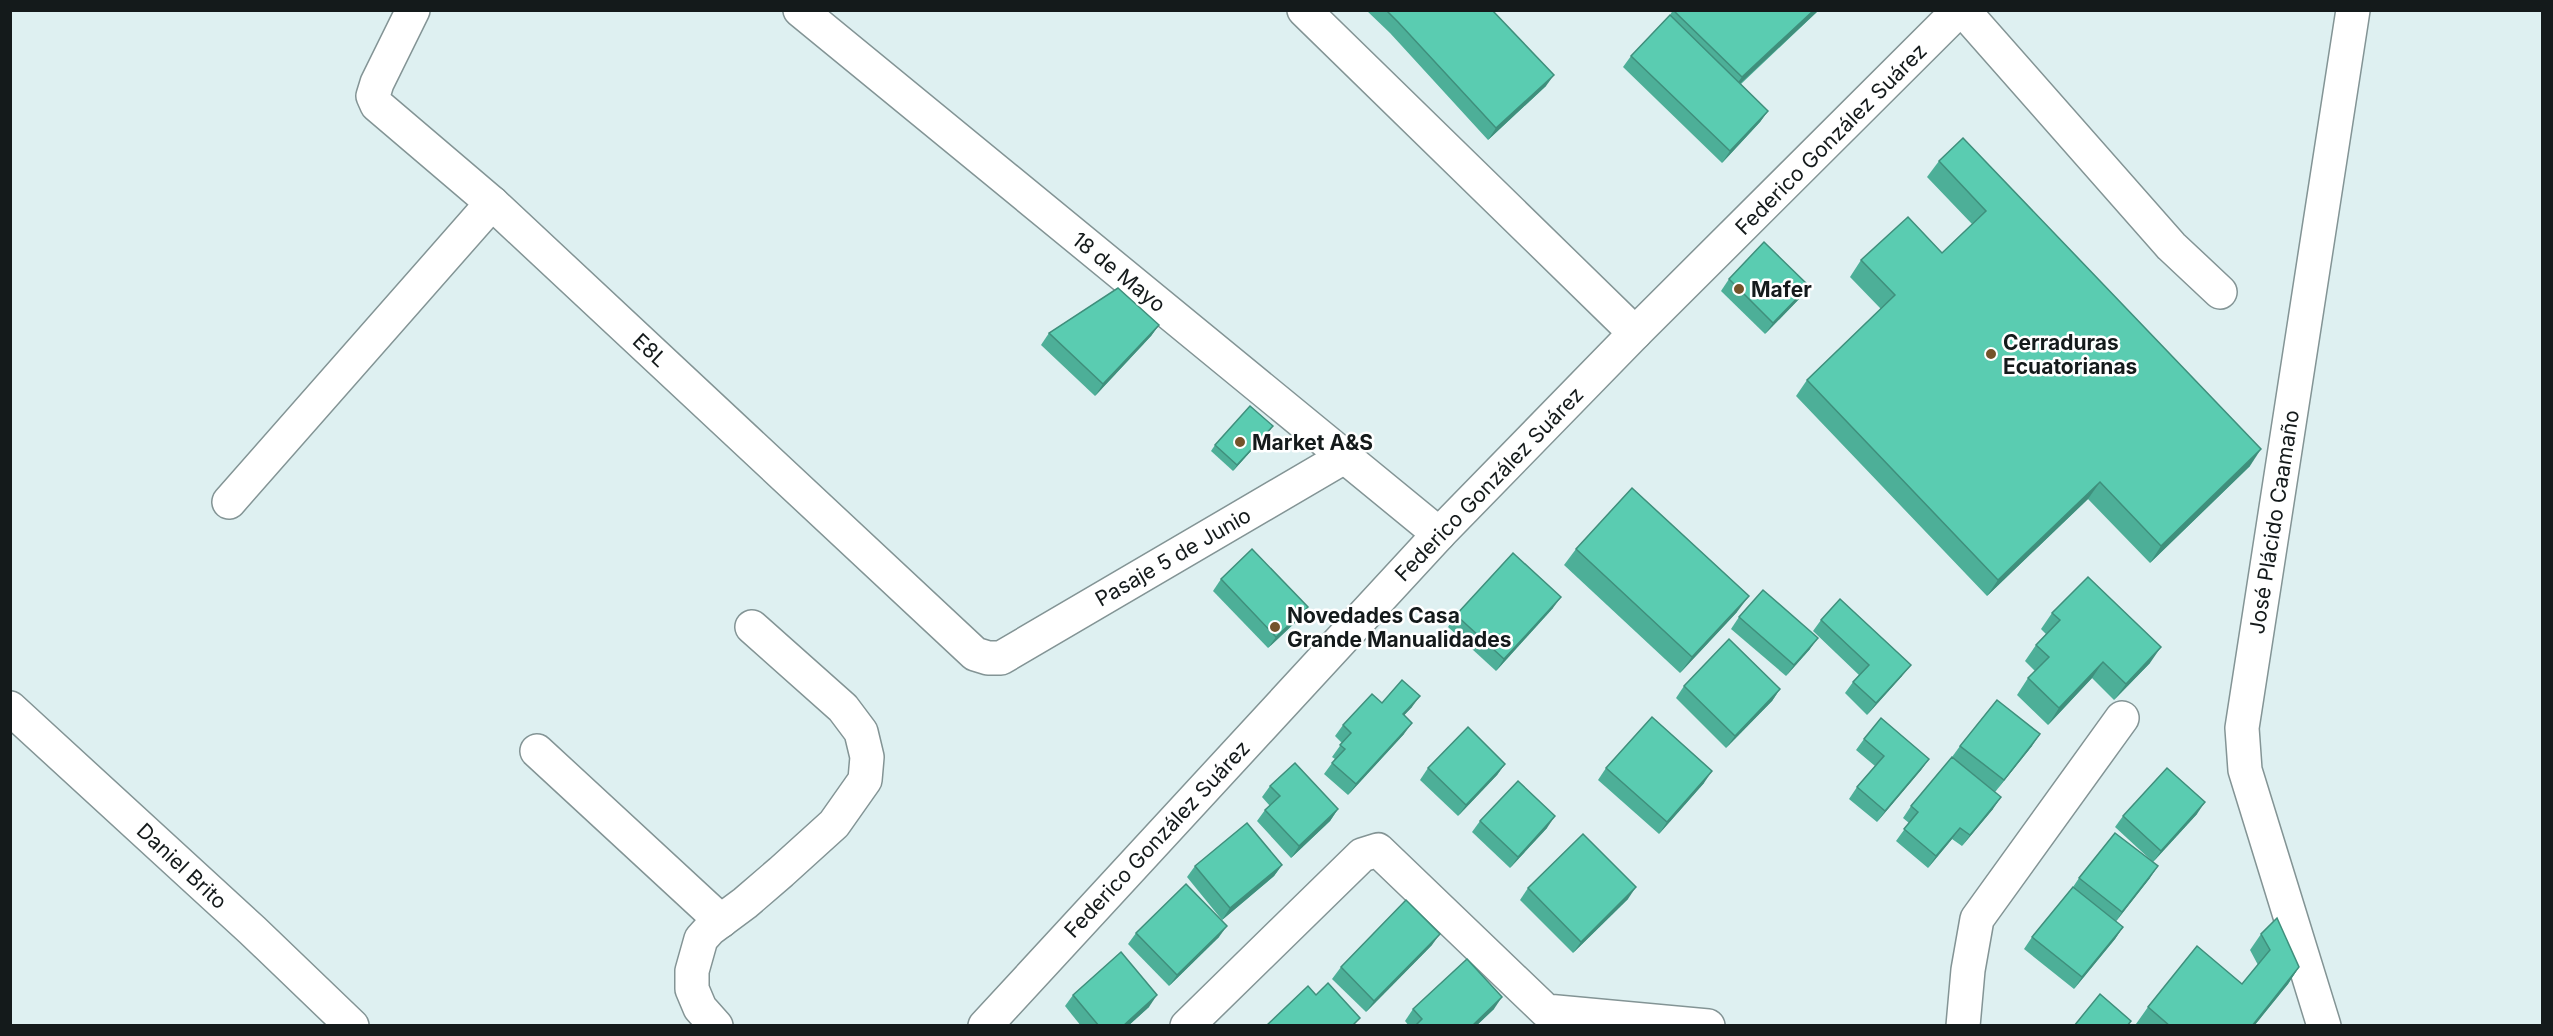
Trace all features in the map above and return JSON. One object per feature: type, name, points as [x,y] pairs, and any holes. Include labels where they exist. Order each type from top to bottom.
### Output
[{"type":"street","name":"E8L","points":[[414,10],[377,83],[373,96],[376,105],[492,203],[975,654],[988,658],[1001,658]]},
{"type":"street","name":"18 de Mayo","points":[[800,10],[1439,534]]},
{"type":"street","points":[[1304,10],[1635,333]]},
{"type":"street","points":[[1961,10],[2171,246],[2220,292]]},
{"type":"street","name":"Federico González Suárez","points":[[985,1026],[1439,534],[1635,333],[1961,10]]},
{"type":"street","name":"José Plácido Caamaño","points":[[2324,1026],[2245,770],[2242,728],[2353,10]]},
{"type":"street","points":[[230,502],[492,203]]},
{"type":"street","name":"Pasaje 5 de Junio","points":[[1001,658],[1344,457]]},
{"type":"street","points":[[716,1026],[700,1008],[692,990],[692,971],[701,939],[834,824],[865,780],[867,757],[861,732],[843,708],[753,627]]},
{"type":"street","name":"Daniel Brito","points":[[10,708],[252,930],[352,1026]]},
{"type":"street","points":[[1963,1026],[1968,970],[1977,919],[2122,718]]},
{"type":"street","points":[[537,752],[721,921]]},
{"type":"street","points":[[1187,1026],[1362,855],[1378,850],[1539,1018],[1697,1025]]},
{"type":"building","points":[[1386,10],[1492,10],[1554,75],[1496,128]]},
{"type":"building","points":[[1673,10],[1814,10],[1742,77]]},
{"type":"building","points":[[1670,15],[1768,111],[1730,151],[1631,56]]},
{"type":"building","name":"Cerraduras Ecuatorianas","points":[[1963,138],[2261,449],[2161,546],[2100,482],[1998,580],[1807,380],[1895,295],[1861,260],[1908,217],[1942,253],[1986,211],[1939,161]]},
{"type":"building","points":[[1764,242],[1809,286],[1773,323],[1729,279]]},
{"type":"building","points":[[1118,288],[1159,325],[1103,384],[1049,333]]},
{"type":"building","name":"Market A&S","points":[[1250,406],[1273,426],[1237,465],[1215,445]]},
{"type":"building","points":[[1632,488],[1749,596],[1692,657],[1576,549]]},
{"type":"building","points":[[1252,549],[1308,607],[1276,637],[1221,579]]},
{"type":"building","points":[[1513,553],[1561,597],[1504,659],[1456,615]]},
{"type":"building","points":[[2088,577],[2161,647],[2126,684],[2103,662],[2059,708],[2028,678],[2049,657],[2036,645],[2060,620],[2052,613]]},
{"type":"building","points":[[1763,590],[1818,638],[1794,665],[1739,617]]},
{"type":"building","points":[[1840,599],[1911,665],[1876,703],[1853,682],[1869,665],[1821,620]]},
{"type":"building","points":[[1729,639],[1780,689],[1735,736],[1684,686]]},
{"type":"building","points":[[1402,680],[1420,696],[1403,714],[1412,723],[1356,784],[1332,763],[1345,749],[1340,745],[1351,733],[1343,725],[1372,694],[1382,703]]},
{"type":"building","points":[[1997,700],[2040,734],[2004,780],[1960,746]]},
{"type":"building","points":[[1652,717],[1712,771],[1667,822],[1606,768]]},
{"type":"building","points":[[1881,718],[1929,759],[1885,811],[1857,787],[1884,756],[1864,739]]},
{"type":"building","points":[[1468,727],[1505,764],[1466,805],[1428,768]]},
{"type":"building","points":[[1952,757],[2001,797],[1970,835],[1960,828],[1936,856],[1904,829],[1918,812],[1911,806]]},
{"type":"building","points":[[1295,763],[1338,809],[1299,846],[1265,810],[1280,796],[1270,786]]},
{"type":"building","points":[[2167,768],[2205,802],[2161,851],[2123,816]]},
{"type":"building","points":[[1518,781],[1555,816],[1518,857],[1480,821]]},
{"type":"building","points":[[1247,823],[1282,865],[1230,908],[1195,866]]},
{"type":"building","points":[[2115,833],[2158,866],[2122,912],[2079,878]]},
{"type":"building","points":[[1583,834],[1636,887],[1581,942],[1528,888]]},
{"type":"building","points":[[1186,884],[1227,926],[1177,975],[1136,933]]},
{"type":"building","points":[[2073,887],[2123,927],[2082,977],[2032,937]]},
{"type":"building","points":[[1406,900],[1440,934],[1374,1001],[1341,967]]},
{"type":"building","points":[[2277,918],[2299,967],[2252,1026],[2170,1026],[2148,1007],[2197,946],[2242,984],[2270,950],[2261,934]]},
{"type":"building","points":[[1121,952],[1157,995],[1123,1026],[1099,1026],[1073,995]]},
{"type":"building","points":[[1467,959],[1502,997],[1472,1026],[1415,1026],[1422,1019],[1413,1009]]},
{"type":"building","points":[[1328,983],[1360,1018],[1352,1026],[1266,1026],[1308,986],[1316,995]]},
{"type":"building","points":[[2100,994],[2131,1021],[2127,1026],[2074,1026]]},
{"type":"place","name":"Mafer","points":[[1739,289]]},
{"type":"place","name":"Cerraduras Ecuatorianas","points":[[1991,354]]},
{"type":"place","name":"Market A&S","points":[[1240,442]]},
{"type":"place","name":"Novedades Casa Grande Manualidades","points":[[1275,627]]}]
